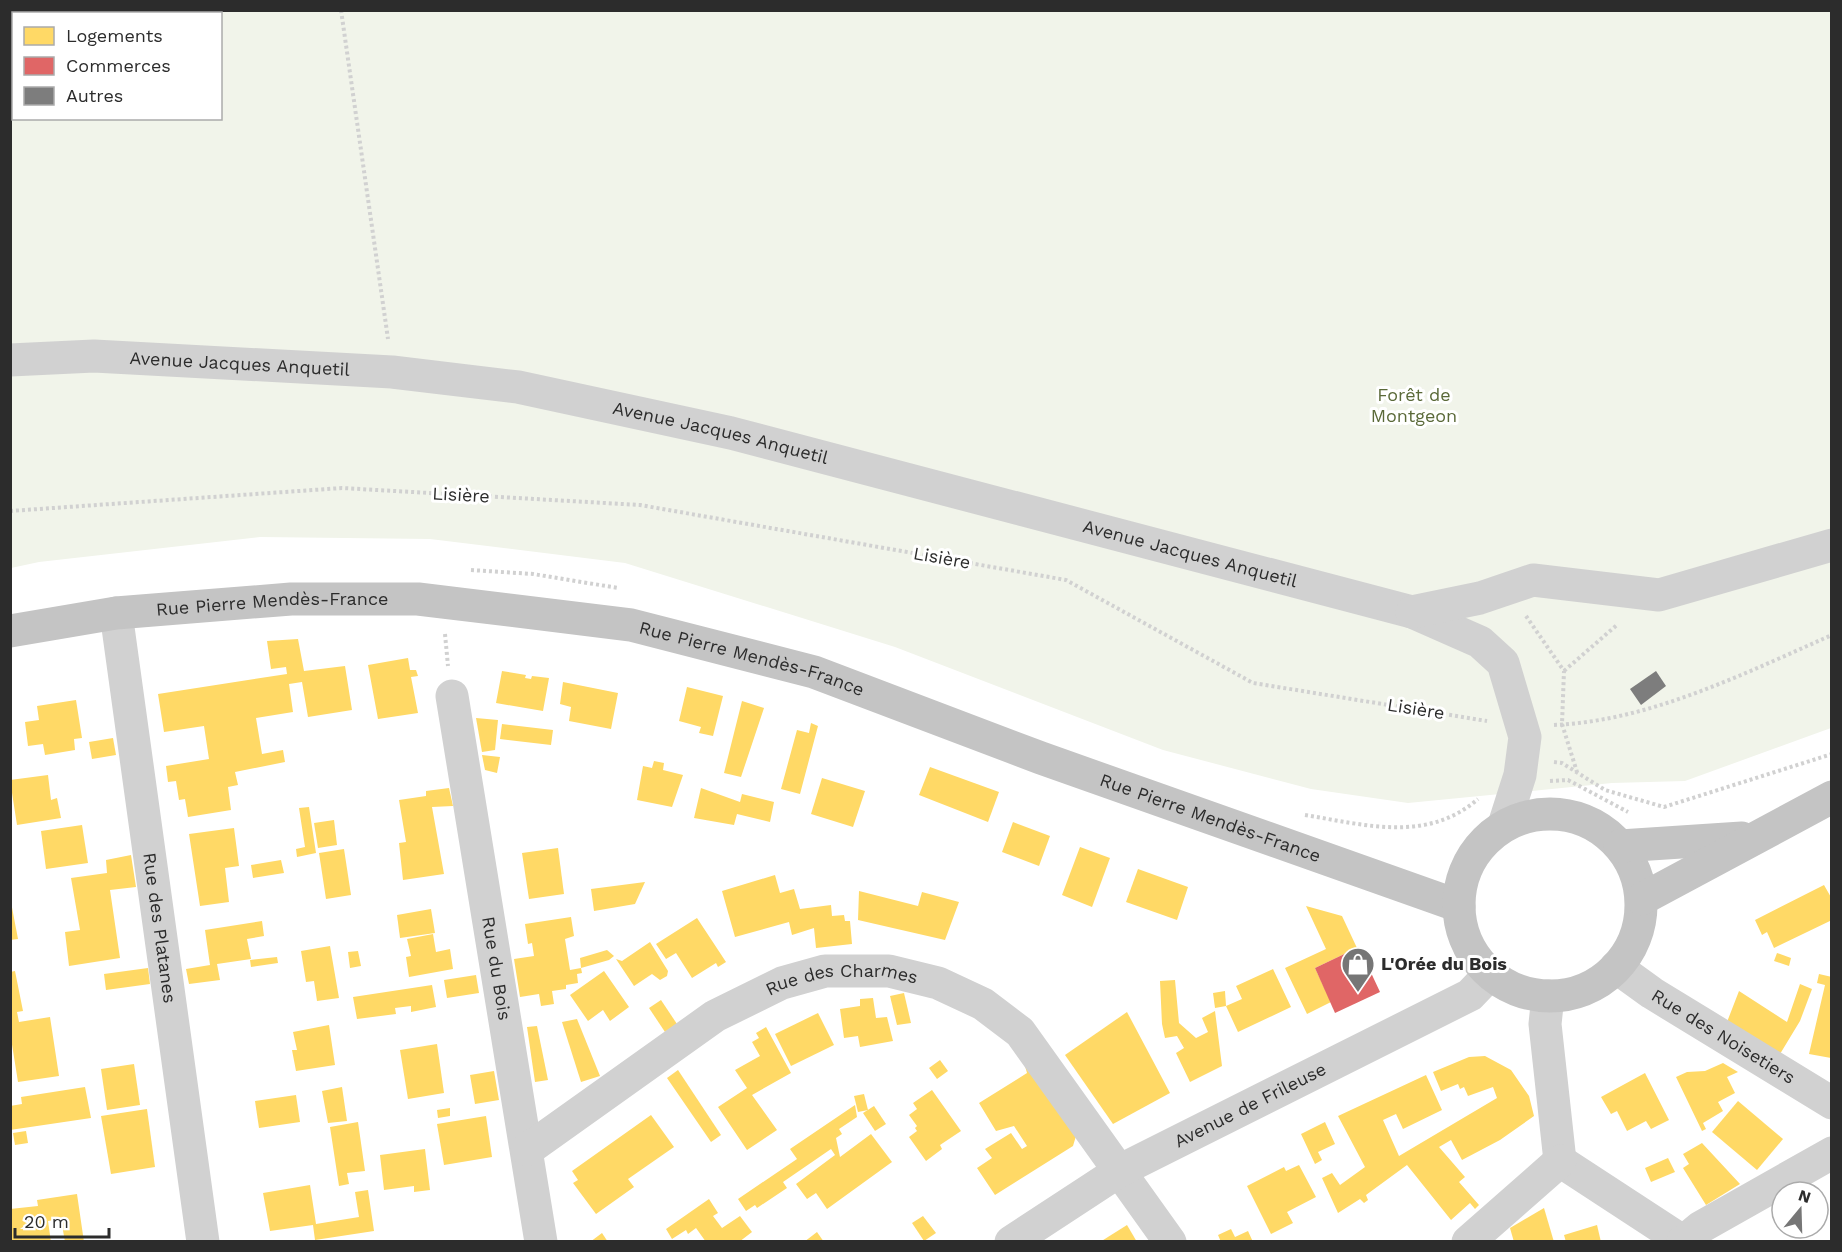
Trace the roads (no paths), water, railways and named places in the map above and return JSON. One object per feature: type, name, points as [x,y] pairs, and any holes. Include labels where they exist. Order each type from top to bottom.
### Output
[{"type":"main road","name":"Rue Pierre Mendès-France","points":[[10,632],[116,613],[291,599],[418,599],[631,625],[814,672],[1041,758],[1459,906]]},
{"type":"main road","points":[[1642,899],[1753,837],[1832,797]]},
{"type":"main road","points":[[1540,814],[1566,815],[1587,821],[1620,846],[1636,875],[1642,899],[1636,937],[1628,953],[1604,979],[1585,989],[1548,996],[1529,994],[1490,974],[1468,944],[1462,929],[1459,906],[1462,880],[1477,850],[1504,825],[1540,814]]},
{"type":"main road","points":[[1620,846],[1753,837]]},
{"type":"street","name":"Avenue Jacques Anquetil","points":[[10,360],[94,356],[392,372],[518,387],[731,433],[1412,612],[1480,642],[1503,663],[1525,737],[1520,775],[1504,825]]},
{"type":"street","name":"Avenue Jacques Anquetil","points":[[1412,612],[1507,589],[1533,580],[1659,595],[1832,545]]},
{"type":"street","name":"Rue des Platanes","points":[[116,613],[203,1242]]},
{"type":"street","name":"Rue du Bois","points":[[452,696],[541,1242]]},
{"type":"street","name":"Rue des Noisetiers","points":[[1616,967],[1652,993],[1832,1103]]},
{"type":"street","name":"Rue des Charmes","points":[[527,1150],[715,1016],[782,983],[825,971],[889,971],[938,983],[983,1004],[1020,1032],[1121,1170],[1170,1242]]},
{"type":"street","name":"Avenue de Frileuse","points":[[1011,1242],[1121,1170],[1470,995],[1490,974]]},
{"type":"street","points":[[1548,996],[1545,1024],[1560,1161]]},
{"type":"street","points":[[1560,1161],[1683,1241],[1701,1227],[1832,1153]]},
{"type":"street","points":[[1468,1242],[1560,1161]]},
{"type":"place","name":"L'Orée du Bois","points":[[1358,993]]},
{"type":"park label","name":"Forêt de Montgeon","points":[[1414,405]]}]
